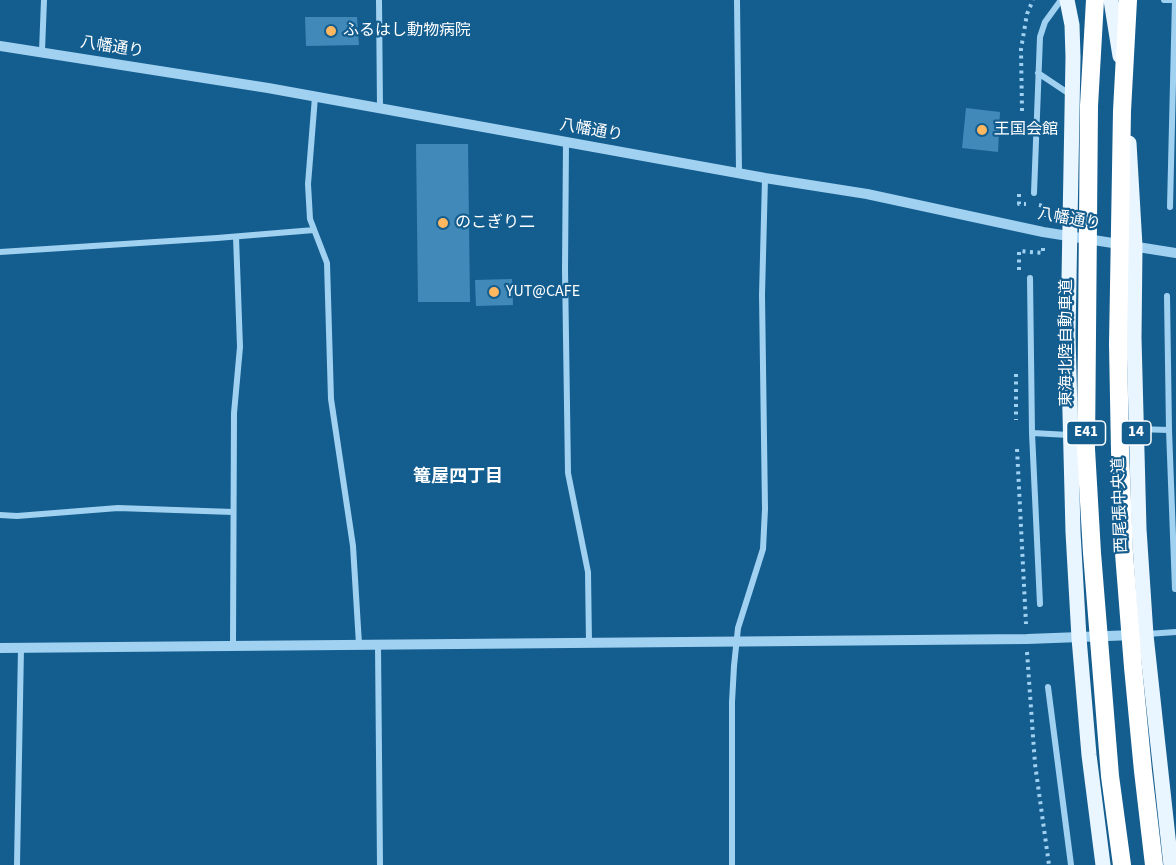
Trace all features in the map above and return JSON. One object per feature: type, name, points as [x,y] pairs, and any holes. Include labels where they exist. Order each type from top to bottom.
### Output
[{"type":"highway","name":"東海北陸自動車道","points":[[1095,0],[1089,106],[1086,449],[1110,776],[1122,865]]},
{"type":"highway","name":"E41","points":[[1128,0],[1122,111],[1118,344],[1119,451],[1133,667],[1154,865]]},
{"type":"main road","points":[[1067,0],[1072,25],[1074,97],[1069,236],[1069,435],[1079,638],[1089,755],[1103,865]]},
{"type":"main road","name":"西尾張中央道","points":[[1111,0],[1122,76],[1132,190],[1135,246],[1139,529],[1146,634],[1172,846],[1171,865]]},
{"type":"street","points":[[42,51],[44,0]]},
{"type":"street","points":[[379,0],[380,108]]},
{"type":"street","points":[[737,0],[739,172]]},
{"type":"street","points":[[1034,194],[1040,38],[1045,22],[1061,0]]},
{"type":"street","points":[[1164,0],[1175,0],[1170,207]]},
{"type":"street","name":"八幡通り","points":[[0,46],[42,51],[380,108],[765,178],[867,194],[1069,236],[1176,253]]},
{"type":"street","points":[[1038,73],[1074,97]]},
{"type":"street","points":[[315,97],[308,184],[310,219],[327,263],[331,399],[353,546],[359,644]]},
{"type":"street","points":[[566,142],[568,473],[588,572],[589,643]]},
{"type":"street","points":[[732,865],[732,702],[738,628],[763,549],[765,508],[762,295],[765,178]]},
{"type":"street","points":[[0,252],[314,230]]},
{"type":"street","points":[[233,645],[234,413],[240,347],[236,237]]},
{"type":"street","points":[[1030,278],[1032,433],[1040,604]]},
{"type":"street","points":[[1167,296],[1175,589]]},
{"type":"street","points":[[1136,429],[1169,430]]},
{"type":"street","points":[[1032,433],[1069,435]]},
{"type":"street","points":[[0,515],[17,516],[118,508],[233,512]]},
{"type":"street","points":[[0,648],[1027,639],[1176,632]]},
{"type":"street","points":[[378,644],[380,865]]},
{"type":"street","points":[[17,865],[21,648]]},
{"type":"street","points":[[1048,687],[1071,865]]},
{"type":"path","points":[[1025,621],[1035,764],[1049,865]]},
{"type":"building","name":"ふるはし動物病院","points":[[305,17],[357,17],[359,45],[306,46]]},
{"type":"building","name":"王国会館","points":[[966,108],[1000,112],[998,152],[962,148]]},
{"type":"building","name":"のこぎり二","points":[[416,144],[468,144],[470,302],[418,302]]},
{"type":"building","name":"YUT@CAFE","points":[[512,279],[513,305],[476,306],[475,280]]},
{"type":"place","name":"ふるはし動物病院","points":[[331,31]]},
{"type":"place","name":"王国会館","points":[[982,130]]},
{"type":"place","name":"のこぎり二","points":[[443,223]]},
{"type":"place","name":"YUT@CAFE","points":[[494,292]]},
{"type":"district","name":"篭屋四丁目","points":[[458,478]]}]
